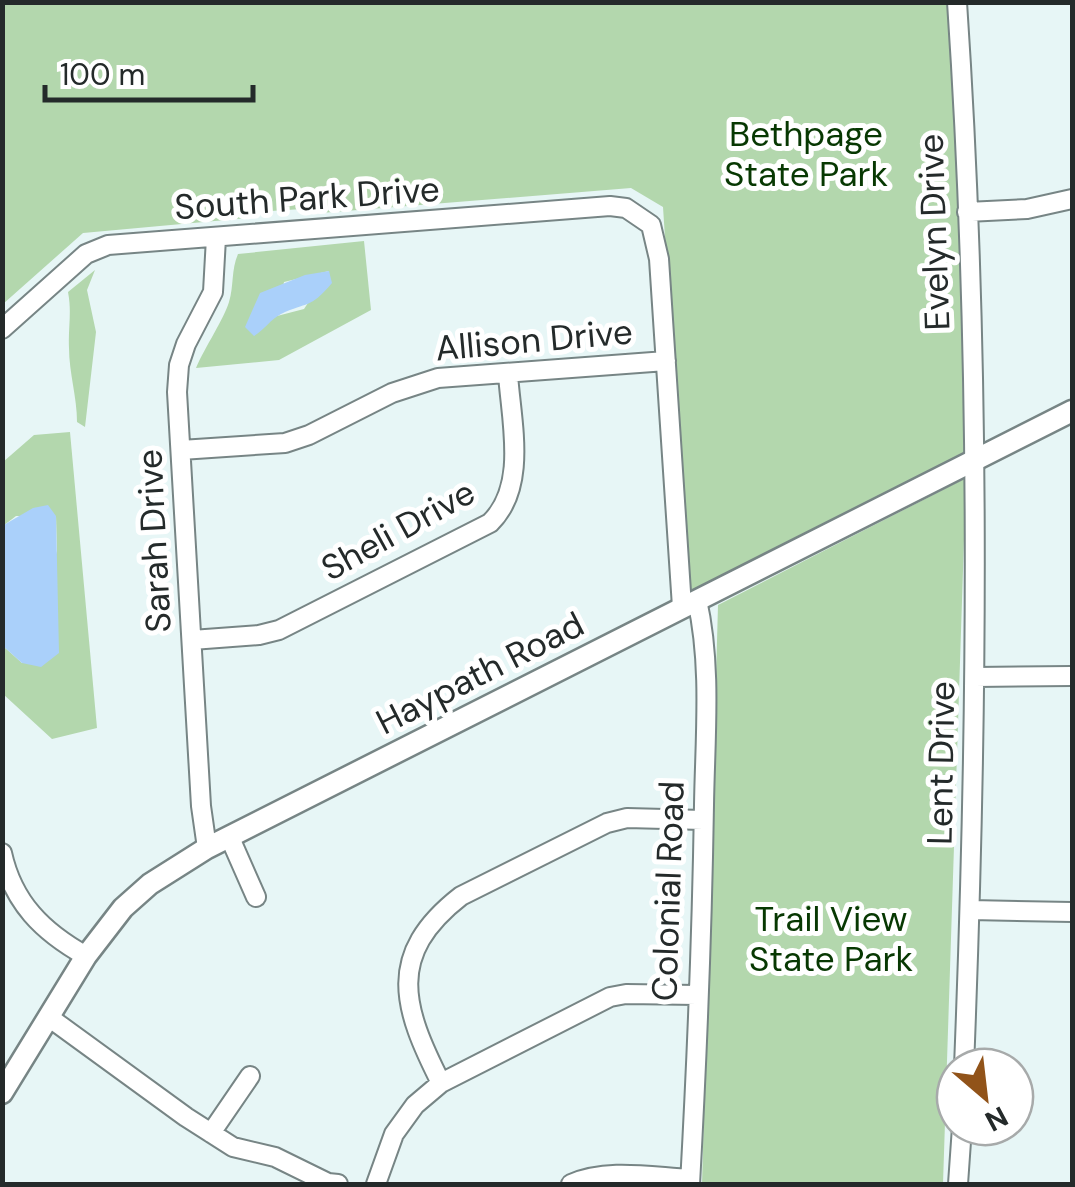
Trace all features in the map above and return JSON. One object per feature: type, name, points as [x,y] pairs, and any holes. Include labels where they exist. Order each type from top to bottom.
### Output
[{"type":"street","name":"Evelyn Drive","points":[[957,2],[975,460]]},
{"type":"street","points":[[967,212],[1026,209],[1072,199]]},
{"type":"street","name":"South Park Drive","points":[[2,329],[97,248],[610,206],[626,208],[645,219]]},
{"type":"street","name":"Colonial Road","points":[[645,219],[656,235],[660,259],[689,604],[702,622],[706,690],[701,962],[690,1182]]},
{"type":"street","name":"Sarah Drive","points":[[207,848],[201,806],[177,392],[179,365],[213,292],[216,238]]},
{"type":"street","name":"Allison Drive","points":[[181,450],[285,443],[416,384],[438,378],[666,361]]},
{"type":"street","name":"Sheli Drive","points":[[192,640],[260,636],[279,630],[490,523],[506,504],[513,484],[508,374]]},
{"type":"street","name":"Haypath Road","points":[[2,1094],[86,956],[122,908],[150,884],[207,848],[1072,411]]},
{"type":"street","name":"Lent Drive","points":[[965,1047],[971,910],[975,460]]},
{"type":"street","points":[[975,677],[1072,676]]},
{"type":"street","points":[[442,1083],[416,1034],[407,992],[417,947],[440,912],[461,896],[607,822],[628,818],[704,820]]},
{"type":"street","points":[[230,838],[256,897]]},
{"type":"street","points":[[2,853],[8,879],[23,905],[55,938],[86,956]]},
{"type":"street","points":[[971,910],[1072,912]]},
{"type":"street","points":[[376,1184],[394,1134],[415,1105],[442,1083],[610,997],[697,995]]},
{"type":"street","points":[[50,1018],[234,1147],[275,1157],[328,1184],[338,1184]]},
{"type":"street","points":[[210,1133],[250,1076]]},
{"type":"street","points":[[958,1184],[961,1147]]},
{"type":"street","points":[[571,1184],[589,1176],[608,1175],[690,1182]]},
{"type":"green space","name":"Bethpage State Park","points":[[3,3],[947,3],[959,196],[964,454],[688,592],[663,207],[631,188],[308,214],[350,206],[255,212],[258,217],[83,233],[3,304]]},
{"type":"green space","points":[[364,241],[371,310],[279,360],[196,368],[227,309],[238,254]],"holes":[[[329,271],[304,309],[277,316],[284,282]]]},
{"type":"green space","points":[[95,270],[87,290],[96,332],[85,427],[77,422],[69,357],[68,292]]},
{"type":"green space","points":[[70,432],[97,728],[52,739],[3,694],[3,646],[22,663],[57,551],[56,516],[16,516],[3,526],[3,462],[34,435]]},
{"type":"green space","name":"Trail View State Park","points":[[966,478],[947,1047],[935,1047],[935,1147],[944,1147],[943,1184],[702,1184],[718,605]]},
{"type":"water","points":[[329,271],[332,283],[313,301],[277,316],[254,336],[245,327],[260,293],[305,275]]},
{"type":"water","points":[[48,505],[56,516],[59,653],[41,667],[22,663],[3,646],[2,526],[33,508]]}]
